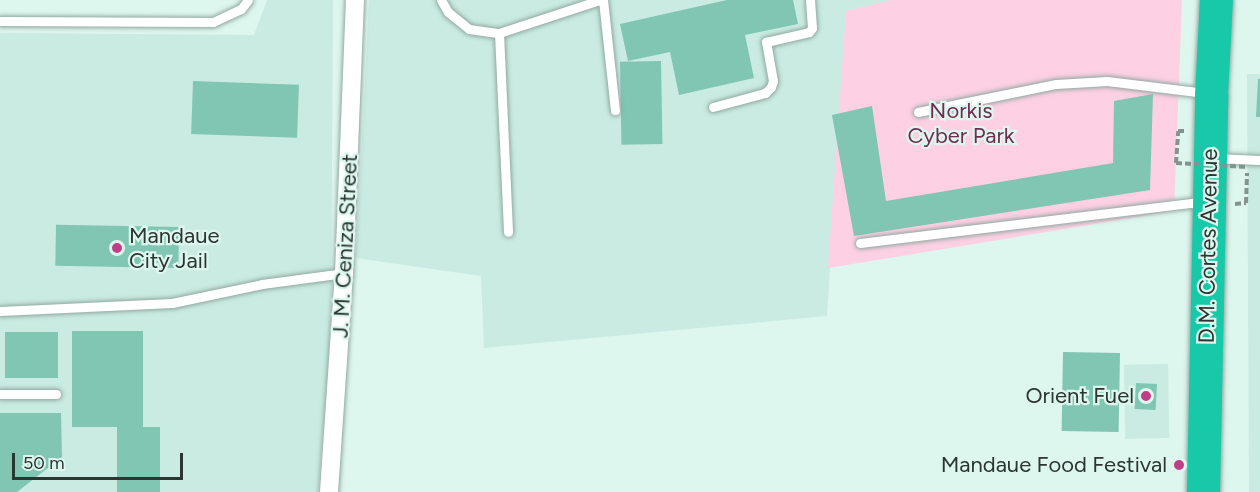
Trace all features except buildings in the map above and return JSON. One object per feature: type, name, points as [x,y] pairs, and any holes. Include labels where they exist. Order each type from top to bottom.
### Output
[{"type":"highway","name":"D.M. Cortes Avenue","points":[[1203,492],[1210,94],[1216,0]]},
{"type":"street","name":"J. M. Ceniza Street","points":[[329,492],[344,273],[356,0]]},
{"type":"lane","points":[[0,21],[213,22],[241,9],[248,0]]},
{"type":"lane","points":[[441,0],[448,12],[469,29],[499,33],[601,0],[615,110]]},
{"type":"lane","points":[[713,107],[765,93],[771,87],[773,81],[766,42],[809,32],[812,28],[810,0]]},
{"type":"lane","points":[[499,33],[508,232]]},
{"type":"lane","points":[[918,112],[1056,84],[1107,81],[1210,94]]},
{"type":"lane","points":[[1209,158],[1260,160]]},
{"type":"lane","points":[[860,243],[1192,203],[1209,205]]},
{"type":"lane","points":[[0,311],[172,303],[262,284],[344,273]]},
{"type":"lane","points":[[0,394],[56,394]]},
{"type":"path","points":[[1178,131],[1176,163],[1248,166],[1246,203]]},
{"type":"shaded area","points":[[267,0],[333,0],[331,334],[318,492],[0,492],[0,33],[254,35]]},
{"type":"shaded area","points":[[369,0],[891,0],[846,11],[827,316],[484,348],[481,276],[356,258]]},
{"type":"shaded area","points":[[1247,74],[1260,74],[1260,492],[1249,492]]},
{"type":"shaded area","points":[[1168,364],[1169,438],[1125,439],[1124,365]]},
{"type":"green space","name":"Norkis Cyber Park","points":[[891,0],[1182,0],[1174,211],[828,268],[846,11]]},
{"type":"place","name":"Mandaue City Jail","points":[[117,248]]},
{"type":"place","name":"Orient Fuel","points":[[1146,396]]},
{"type":"place","name":"Mandaue Food Festival","points":[[1179,465]]}]
